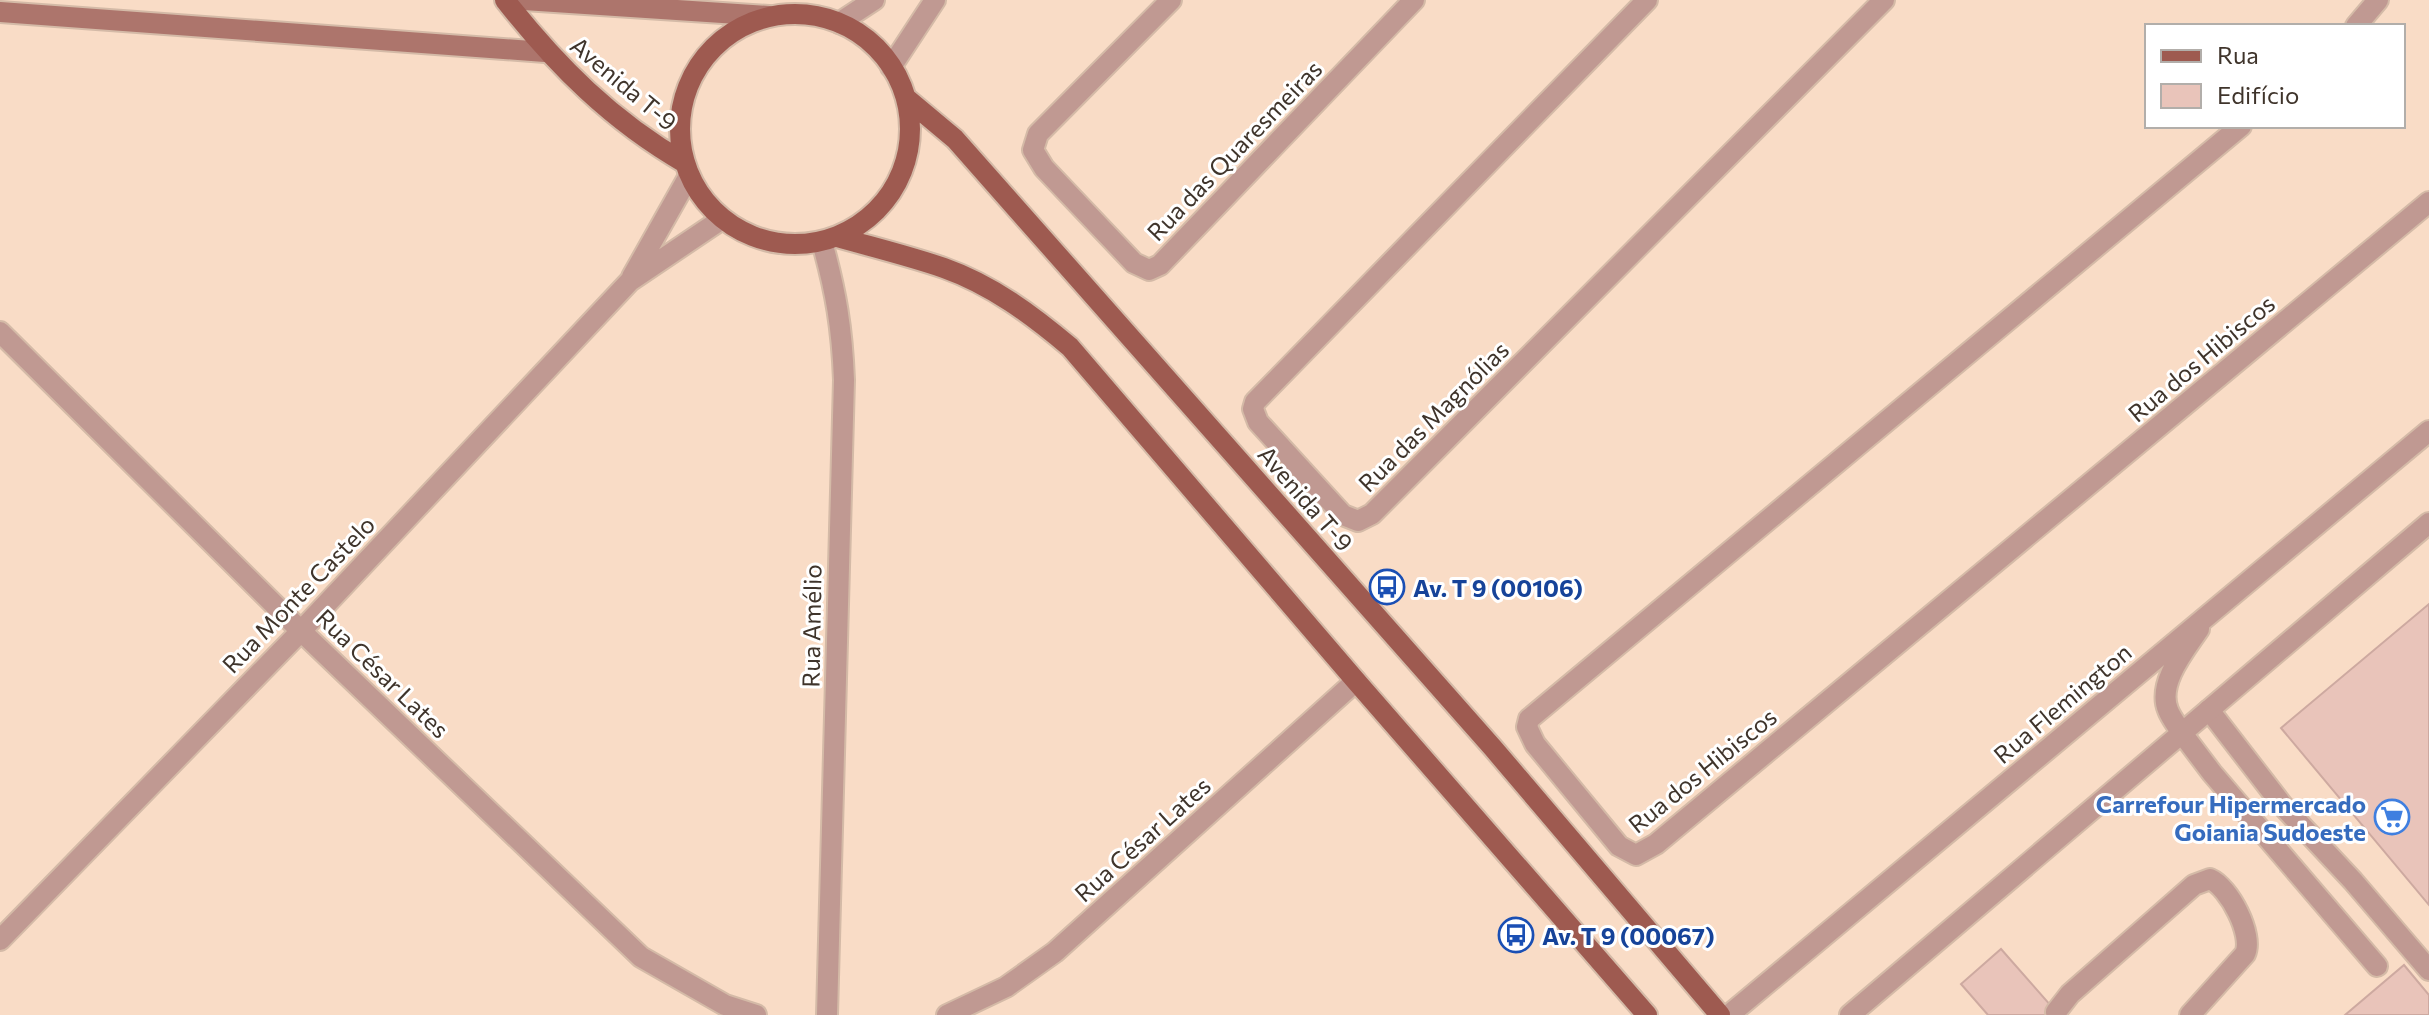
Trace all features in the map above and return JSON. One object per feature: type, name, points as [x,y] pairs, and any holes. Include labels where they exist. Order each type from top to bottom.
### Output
[{"type":"main road","name":"Avenida T-9","points":[[505,0],[545,52],[620,120],[687,169]]},
{"type":"main road","points":[[524,0],[773,8],[839,23],[868,41],[891,67],[906,98],[910,126],[907,155],[898,181],[883,205],[861,224],[829,239],[796,245],[769,242],[745,233],[722,219],[703,199],[687,169],[680,132],[683,101],[695,71],[714,46],[773,8]]},
{"type":"main road","points":[[0,12],[545,52]]},
{"type":"main road","name":"Avenida T-9","points":[[906,98],[955,139],[1493,748],[1720,1015]]},
{"type":"main road","points":[[829,239],[945,269],[989,289],[1029,313],[1070,347],[1647,1015]]},
{"type":"street","points":[[839,23],[874,0]]},
{"type":"street","points":[[891,67],[935,0]]},
{"type":"street","name":"Rua das Quaresmeiras","points":[[1171,0],[1038,134],[1033,150],[1044,168],[1134,263],[1149,270],[1160,265],[1414,0]]},
{"type":"street","name":"Rua das Magnólias","points":[[1647,0],[1255,402],[1253,409],[1258,422],[1343,515],[1358,521],[1372,514],[1884,0]]},
{"type":"street","points":[[2358,24],[2378,0]]},
{"type":"street","name":"Rua dos Hibiscos","points":[[2239,128],[1529,719],[1527,727],[1535,744],[1619,846],[1636,855],[1656,844],[2429,202]]},
{"type":"street","name":"Rua Monte Castelo","points":[[630,281],[687,169]]},
{"type":"street","name":"Rua Monte Castelo","points":[[0,940],[301,631],[630,281],[722,219]]},
{"type":"street","name":"Rua Amélio","points":[[827,1015],[844,380],[842,337],[829,239]]},
{"type":"street","name":"Rua César Lates","points":[[0,332],[301,631],[641,957],[725,1005],[756,1015]]},
{"type":"street","name":"Rua Flemington","points":[[1729,1015],[2429,431]]},
{"type":"street","points":[[1850,1015],[2429,523]]},
{"type":"street","points":[[2207,615],[2171,674],[2165,693],[2167,709],[2212,773],[2377,966]]},
{"type":"street","name":"Rua César Lates","points":[[947,1015],[1006,987],[1055,952],[1356,681]]},
{"type":"street","points":[[2209,710],[2283,806],[2353,881],[2429,970]]},
{"type":"street","points":[[2056,1012],[2070,994],[2194,885],[2210,879],[2221,886],[2244,924],[2249,946],[2190,1015]]},
{"type":"street","points":[[2325,906],[2353,881]]},
{"type":"building","name":"Carrefour Hipermercado Goiania Sudoeste","points":[[2429,604],[2429,905],[2281,728]]},
{"type":"building","points":[[2001,949],[2059,1015],[1988,1015],[1961,984]]},
{"type":"building","points":[[2404,965],[2429,995],[2429,1015],[2345,1015]]},
{"type":"place","name":"Av. T 9 (00106)","points":[[1387,587]]},
{"type":"place","name":"Carrefour Hipermercado Goiania Sudoeste","points":[[2392,817]]},
{"type":"place","name":"Av. T 9 (00067)","points":[[1516,935]]}]
